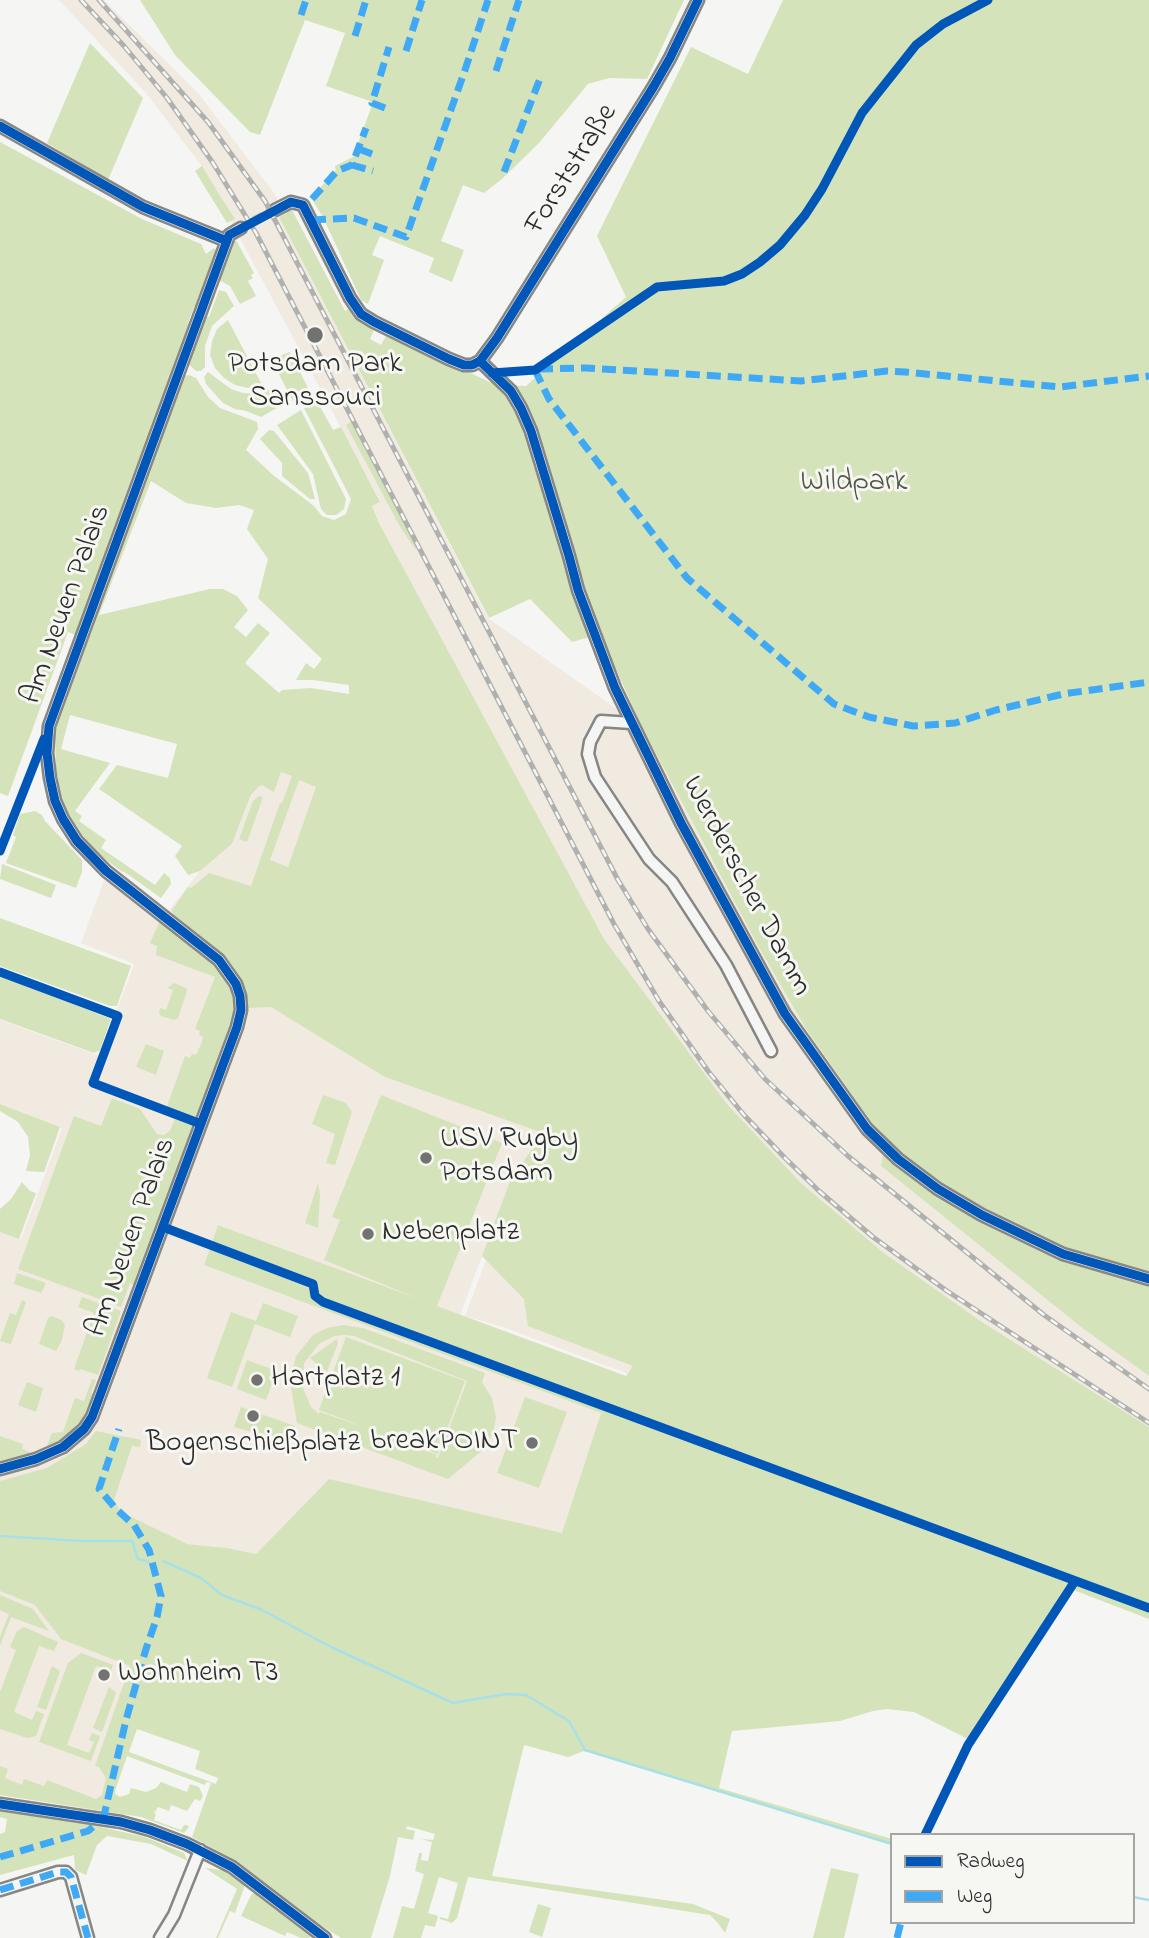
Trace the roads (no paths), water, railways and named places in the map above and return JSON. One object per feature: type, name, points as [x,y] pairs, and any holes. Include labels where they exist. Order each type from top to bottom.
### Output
[{"type":"street","name":"Forststraße","points":[[480,361],[654,86],[698,0]]},
{"type":"street","points":[[0,126],[143,206],[227,241],[229,235],[241,228]]},
{"type":"street","points":[[275,210],[291,202],[303,205],[349,297],[361,314],[464,365],[480,361]]},
{"type":"street","name":"Am Neuen Palais","points":[[0,1469],[36,1459],[63,1447],[84,1429],[92,1417],[241,1010],[236,985],[219,960],[106,871],[77,841],[55,801],[47,753],[49,726],[227,241]]},
{"type":"street","name":"Werderscher Damm","points":[[480,361],[511,391],[526,420],[578,590],[631,723],[681,823],[785,1014],[867,1129],[898,1159],[938,1189],[982,1215],[1063,1254],[1149,1279]]},
{"type":"street","name":"Werderscher Damm","points":[[631,723],[601,721],[590,742],[588,754],[595,777],[649,859],[672,882],[726,965],[771,1051]]},
{"type":"street","points":[[0,1804],[121,1822],[150,1830],[200,1850],[232,1867],[325,1938]]},
{"type":"street","points":[[160,1938],[174,1915],[200,1850]]},
{"type":"street","points":[[0,1890],[58,1872],[66,1872],[71,1877],[88,1938]]},
{"type":"waterway","points":[[0,1536],[132,1541],[138,1559],[149,1562]]},
{"type":"waterway","points":[[163,1561],[201,1578],[222,1595],[262,1610],[331,1647],[453,1703],[506,1694],[526,1695],[569,1721],[585,1750],[890,1843]]},
{"type":"waterway","points":[[1135,1897],[1149,1900]]},
{"type":"tunnel","points":[[241,228],[275,210]]},
{"type":"railway","points":[[81,0],[167,98],[213,163],[256,233],[614,924],[659,1001],[708,1071],[744,1115],[785,1158],[873,1237],[947,1291],[1149,1423]]},
{"type":"railway","points":[[99,0],[208,122],[265,201],[618,880],[648,929],[708,1011],[765,1079],[848,1156],[1044,1315],[1149,1389]]},
{"type":"place","name":"Potsdam Park Sanssouci","points":[[315,335]]},
{"type":"place","name":"USV Rugby Potsdam","points":[[426,1158]]},
{"type":"place","name":"Nebenplatz","points":[[368,1234]]},
{"type":"place","name":"Hartplatz 1","points":[[257,1380]]},
{"type":"place","name":"Bogenschießplatz","points":[[253,1416]]},
{"type":"place","name":"breakPOINT","points":[[532,1443]]},
{"type":"place","name":"Wohnheim T3","points":[[104,1675]]},
{"type":"park label","name":"Wildpark","points":[[854,484]]}]
